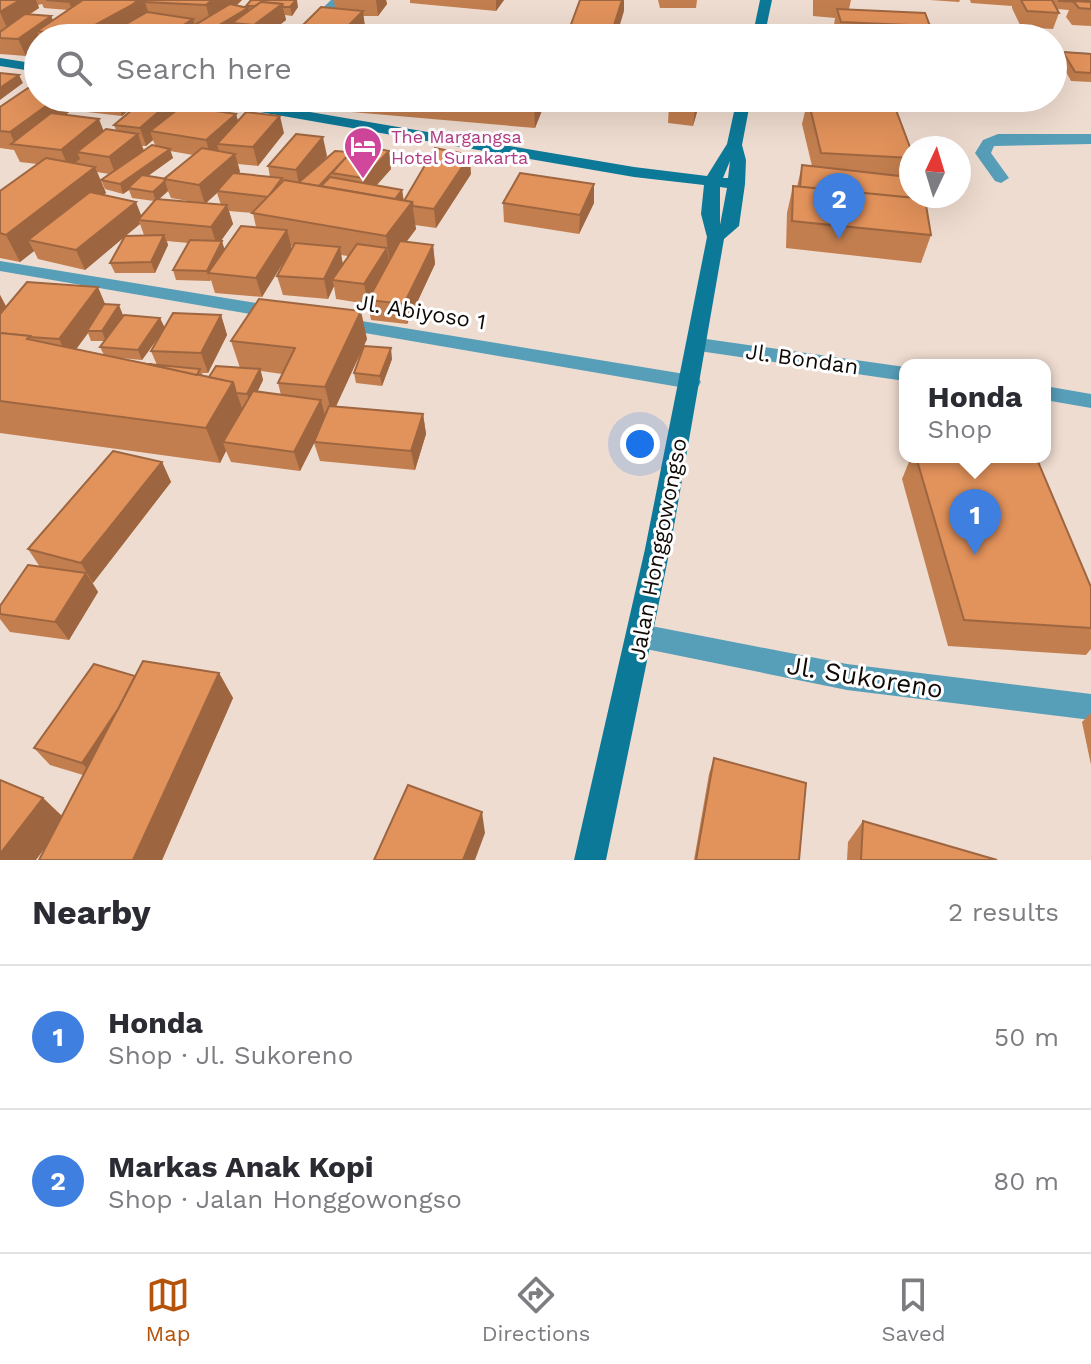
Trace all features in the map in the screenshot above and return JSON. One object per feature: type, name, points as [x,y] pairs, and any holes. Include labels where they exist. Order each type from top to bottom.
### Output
[{"type":"main road","points":[[761,24],[766,0]]},
{"type":"main road","points":[[0,62],[24,66]]},
{"type":"main road","points":[[280,112],[736,188]]},
{"type":"main road","name":"Jalan Honggowongso","points":[[716,237],[730,226],[738,160],[734,145],[741,112]]},
{"type":"main road","name":"Jalan Honggowongso","points":[[590,860],[641,636],[699,345],[716,237],[709,222],[713,186],[721,158],[734,145]]},
{"type":"street","points":[[313,24],[338,0]]},
{"type":"street","points":[[1067,56],[1091,57]]},
{"type":"street","points":[[10,82],[24,74]]},
{"type":"street","points":[[1001,178],[983,153],[988,143],[998,139],[1091,139]]},
{"type":"street","name":"Jl. Abiyoso 1","points":[[0,266],[691,382]]},
{"type":"street","name":"Jl. Bondan","points":[[699,345],[899,373]]},
{"type":"street","points":[[1051,394],[1091,401]]},
{"type":"street","name":"Jl. Sukoreno","points":[[641,636],[847,677],[1091,707]]},
{"type":"building","points":[[0,0],[20,0],[0,12]]},
{"type":"building","points":[[83,0],[138,0],[97,24],[47,24]]},
{"type":"building","points":[[212,0],[206,5],[145,2]]},
{"type":"building","points":[[251,0],[296,0],[290,7],[261,2],[246,6]]},
{"type":"building","points":[[580,0],[622,0],[614,24],[571,24]]},
{"type":"building","points":[[1021,0],[1052,0],[1059,13],[1027,11]]},
{"type":"building","points":[[1091,0],[1091,2],[1059,1]]},
{"type":"building","points":[[1073,1],[1091,2],[1091,9],[1079,8]]},
{"type":"building","points":[[261,2],[282,4],[255,24],[232,23]]},
{"type":"building","points":[[230,4],[248,8],[221,24],[197,24]]},
{"type":"building","points":[[321,7],[363,11],[350,24],[304,24]]},
{"type":"building","points":[[837,9],[925,13],[929,24],[886,24],[841,22]]},
{"type":"building","points":[[147,12],[193,19],[185,24],[126,24]]},
{"type":"building","points":[[25,14],[51,16],[40,24],[24,24],[24,35],[18,39],[0,38],[0,32]]},
{"type":"building","points":[[1067,52],[1091,54],[1091,73],[1075,72]]},
{"type":"building","points":[[0,73],[19,75],[0,88]]},
{"type":"building","points":[[24,91],[24,112],[38,112],[10,132],[0,131],[0,107]]},
{"type":"building","points":[[129,112],[158,112],[140,128],[114,125]]},
{"type":"building","points":[[174,112],[236,114],[206,140],[150,131]]},
{"type":"building","points":[[246,112],[280,116],[253,147],[217,144]]},
{"type":"building","points":[[811,112],[897,112],[906,136],[899,136],[899,157],[821,153]]},
{"type":"building","points":[[51,113],[99,119],[61,150],[11,144]]},
{"type":"building","points":[[106,129],[138,134],[109,157],[77,152]]},
{"type":"building","points":[[296,134],[323,137],[296,170],[268,166]]},
{"type":"building","points":[[357,144],[389,151],[363,178],[332,173]]},
{"type":"building","points":[[152,145],[170,149],[120,184],[101,180]]},
{"type":"building","points":[[202,148],[235,154],[199,185],[164,179]]},
{"type":"building","points":[[435,148],[470,155],[434,209],[413,206],[412,202],[404,201]]},
{"type":"building","points":[[335,151],[351,152],[319,186],[298,183]]},
{"type":"building","points":[[46,158],[95,167],[6,235],[0,233],[0,191]]},
{"type":"building","points":[[802,165],[899,176],[899,197],[800,187]]},
{"type":"building","points":[[233,173],[282,178],[268,197],[217,191]]},
{"type":"building","points":[[520,173],[594,184],[580,215],[503,203]]},
{"type":"building","points":[[142,175],[167,179],[153,192],[128,188]]},
{"type":"building","points":[[330,177],[402,190],[395,199],[321,186]]},
{"type":"building","points":[[284,180],[412,202],[386,236],[252,213]]},
{"type":"building","points":[[793,186],[899,196],[899,208],[926,208],[931,235],[792,221]]},
{"type":"building","points":[[90,192],[136,202],[76,250],[28,240]]},
{"type":"building","points":[[156,199],[227,205],[211,227],[138,220]]},
{"type":"building","points":[[241,226],[287,230],[256,278],[208,273]]},
{"type":"building","points":[[164,235],[151,262],[110,263],[125,236]]},
{"type":"building","points":[[190,240],[222,241],[207,271],[173,270]]},
{"type":"building","points":[[400,241],[433,245],[404,304],[368,300]]},
{"type":"building","points":[[295,243],[340,247],[324,279],[277,276]]},
{"type":"building","points":[[357,244],[387,248],[364,284],[332,280]]},
{"type":"building","points":[[27,282],[98,287],[59,339],[0,333],[0,314]]},
{"type":"building","points":[[259,299],[361,311],[325,387],[278,383],[295,348],[231,341]]},
{"type":"building","points":[[104,304],[119,305],[102,331],[87,331]]},
{"type":"building","points":[[173,313],[221,315],[201,353],[151,351]]},
{"type":"building","points":[[124,315],[160,318],[138,350],[100,347]]},
{"type":"building","points":[[0,333],[30,336],[27,339],[233,382],[206,428],[0,401]]},
{"type":"building","points":[[364,346],[391,348],[380,376],[354,373]]},
{"type":"building","points":[[148,364],[200,369],[197,375]]},
{"type":"building","points":[[216,366],[260,369],[247,394],[236,393],[233,382],[209,377]]},
{"type":"building","points":[[253,391],[321,400],[294,452],[223,442]]},
{"type":"building","points":[[329,406],[423,414],[411,451],[314,442]]},
{"type":"building","points":[[113,451],[162,462],[81,563],[28,549]]},
{"type":"building","points":[[918,463],[1039,463],[1091,587],[1091,628],[964,620]]},
{"type":"building","points":[[28,565],[86,573],[55,622],[0,614],[0,606]]},
{"type":"building","points":[[143,661],[219,673],[133,860],[39,860]]},
{"type":"building","points":[[94,664],[135,676],[118,709],[82,763],[34,748]]},
{"type":"building","points":[[714,758],[806,783],[799,860],[696,860]]},
{"type":"building","points":[[0,780],[43,798],[0,854]]},
{"type":"building","points":[[408,785],[482,812],[463,860],[374,860]]},
{"type":"building","points":[[863,821],[997,860],[861,860]]},
{"type":"place","name":"The Margangsa Hotel Surakarta","points":[[363,180]]},
{"type":"place","name":"Markas Anak Kopi","points":[[839,239]]},
{"type":"place","name":"Honda","points":[[975,555]]}]
